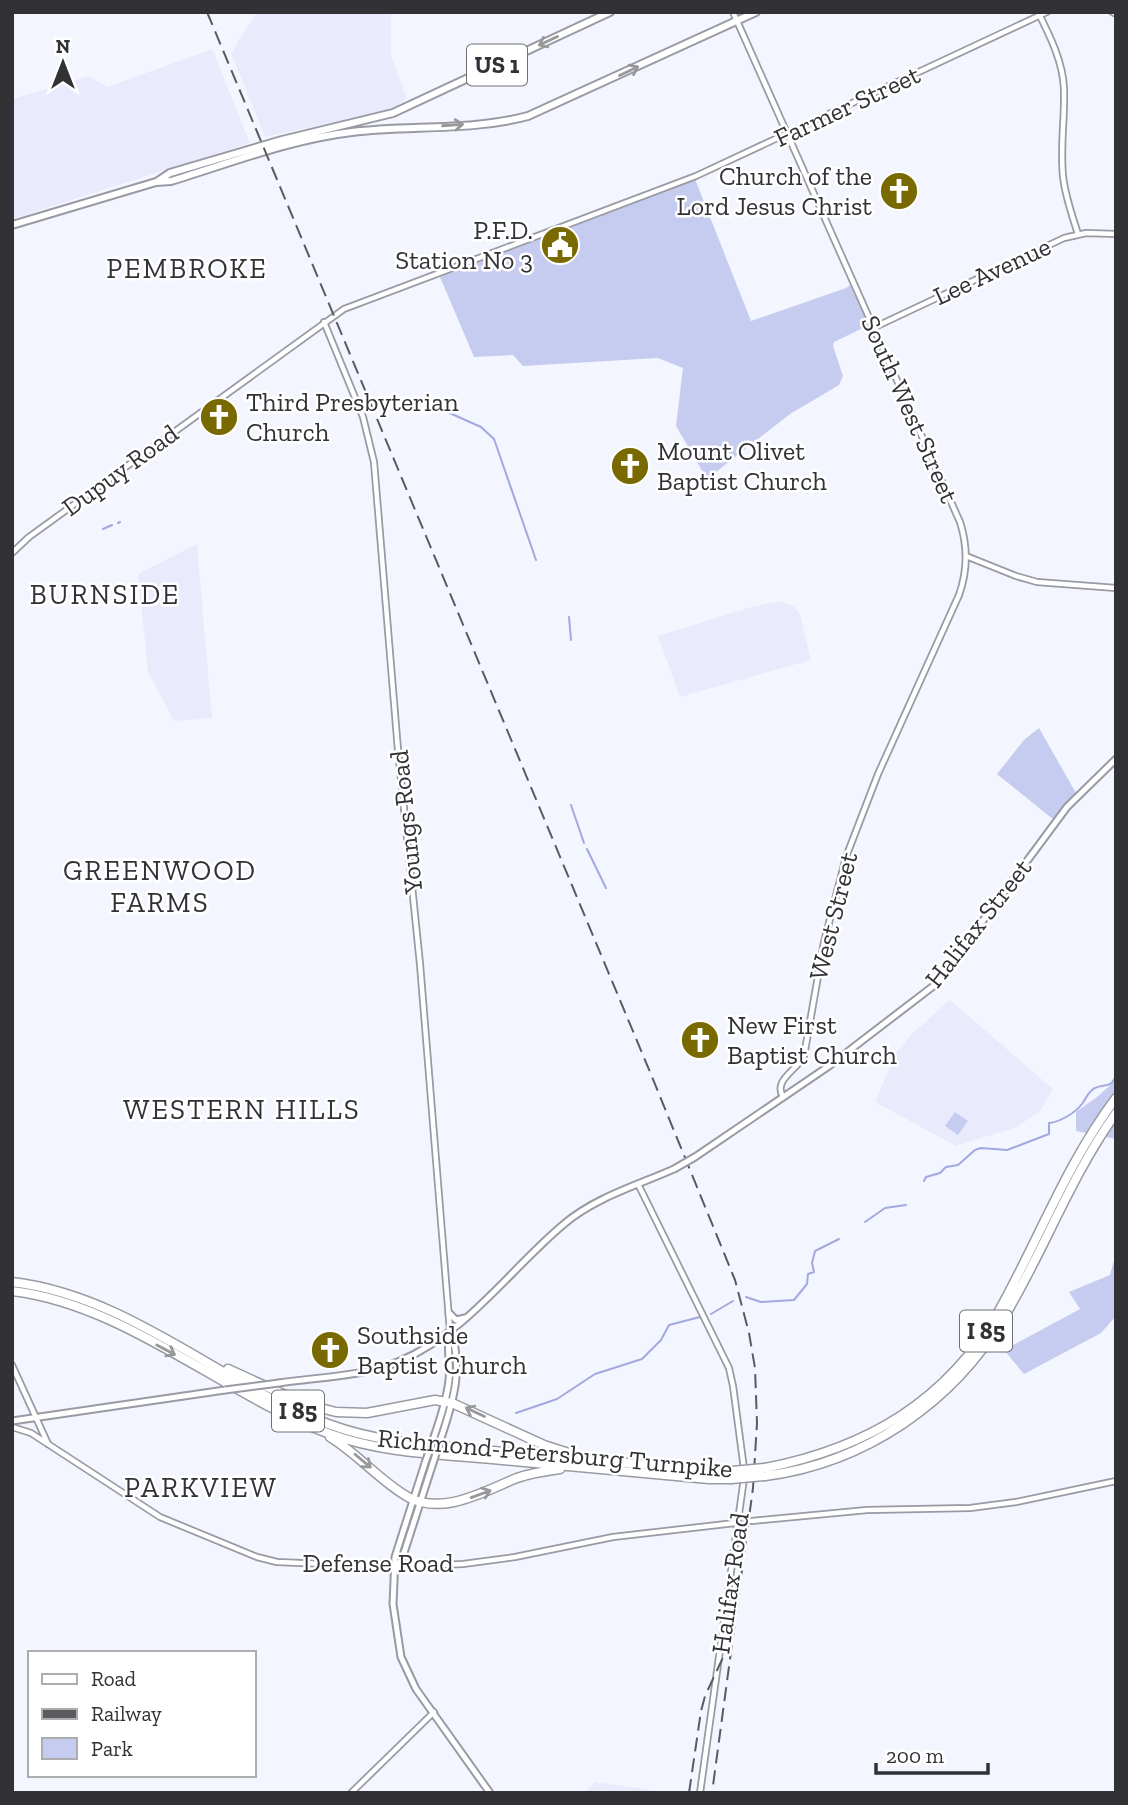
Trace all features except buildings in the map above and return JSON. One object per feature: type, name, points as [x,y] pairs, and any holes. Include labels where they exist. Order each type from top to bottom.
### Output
[{"type":"highway","name":"Richmond-Petersburg Turnpike","points":[[765,1472],[817,1456],[866,1436],[919,1402],[953,1371],[980,1339],[1000,1309],[1074,1163],[1116,1098]]},
{"type":"highway","name":"Richmond-Petersburg Turnpike","points":[[12,1291],[51,1298],[100,1316],[310,1426],[342,1438],[395,1450],[584,1468],[732,1475],[820,1464],[876,1440],[930,1405],[957,1380],[983,1349],[1005,1316],[1080,1169],[1116,1113]]},
{"type":"highway","name":"Richmond-Petersburg Turnpike","points":[[12,1282],[83,1300],[184,1349],[309,1416],[361,1434],[418,1444],[705,1470],[732,1475]]},
{"type":"highway","points":[[184,1349],[305,1404],[327,1411],[367,1413],[430,1401],[449,1402],[553,1449],[607,1461]]},
{"type":"highway","points":[[310,1426],[349,1449],[391,1484],[417,1501],[440,1503],[467,1499],[536,1473],[584,1468]]},
{"type":"main road","name":"US 1","points":[[12,225],[156,181],[170,173],[282,140],[393,113],[610,12]]},
{"type":"main road","name":"US 1","points":[[156,181],[171,181],[323,136],[497,122],[528,116],[756,12]]},
{"type":"main road","name":"Halifax Street","points":[[12,1420],[364,1371],[391,1364],[425,1348],[468,1317],[570,1219],[695,1157],[823,1071],[942,977],[1067,807],[1116,759]]},
{"type":"main road","points":[[449,1312],[456,1320],[468,1317]]},
{"type":"main road","points":[[450,1331],[447,1343],[449,1402],[396,1557],[393,1604],[401,1657],[412,1682],[490,1793]]},
{"type":"street","name":"South West Street","points":[[733,12],[960,522],[967,556],[959,595],[864,810]]},
{"type":"street","name":"Farmer Street","points":[[332,316],[361,302],[676,184],[1047,12]]},
{"type":"street","points":[[1038,14],[1062,72],[1063,176],[1078,234]]},
{"type":"street","name":"Lee Avenue","points":[[873,328],[1078,234],[1116,234]]},
{"type":"street","name":"Dupuy Road","points":[[12,553],[29,537],[332,316]]},
{"type":"street","name":"Youngs Road","points":[[324,322],[363,417],[374,462],[398,750],[421,966],[450,1331]]},
{"type":"street","points":[[967,556],[1016,576],[1044,583],[1116,588]]},
{"type":"street","name":"West Street","points":[[783,1097],[779,1085],[803,1056],[815,983],[829,922],[846,858],[864,810]]},
{"type":"street","name":"Halifax Road","points":[[638,1184],[729,1368],[739,1426],[744,1476],[699,1793]]},
{"type":"street","points":[[12,1365],[49,1445]]},
{"type":"street","name":"Defense Road","points":[[12,1427],[26,1431],[160,1517],[257,1557],[289,1563],[396,1567],[483,1562],[613,1536],[735,1523]]},
{"type":"street","points":[[752,1521],[867,1510],[970,1508],[1016,1502],[1116,1480]]},
{"type":"street","points":[[351,1793],[434,1713]]},
{"type":"shaded area","points":[[257,12],[391,12],[391,55],[407,99],[390,110],[265,137],[231,53]]},
{"type":"shaded area","points":[[212,49],[250,143],[12,219],[12,99],[89,76],[107,87]]},
{"type":"shaded area","points":[[197,544],[212,718],[174,721],[148,672],[138,574]]},
{"type":"shaded area","points":[[780,601],[793,606],[800,614],[811,660],[680,697],[658,636],[751,607]]},
{"type":"shaded area","points":[[950,1000],[1053,1089],[1041,1110],[1017,1127],[956,1146],[875,1102],[895,1054],[912,1034]]},
{"type":"shaded area","points":[[595,1782],[664,1792],[664,1793],[584,1793]]},
{"type":"green space","points":[[695,179],[751,321],[850,285],[869,325],[834,342],[843,376],[839,385],[790,414],[707,479],[676,426],[683,368],[658,358],[523,366],[513,355],[474,357],[440,277]]},
{"type":"green space","points":[[1039,728],[1076,793],[1054,820],[997,774],[1024,740]]},
{"type":"green space","points":[[1116,1080],[1116,1139],[1076,1131],[1076,1112]]},
{"type":"green space","points":[[955,1112],[968,1121],[958,1135],[945,1126]]},
{"type":"green space","points":[[1116,1253],[1116,1316],[1101,1333],[1024,1374],[1004,1350],[1080,1309],[1069,1292],[1110,1275]]},
{"type":"waterway","points":[[434,406],[481,427],[494,439],[536,560]]},
{"type":"waterway","points":[[103,529],[112,525]]},
{"type":"waterway","points":[[569,617],[571,640]]},
{"type":"waterway","points":[[571,805],[584,843]]},
{"type":"waterway","points":[[587,849],[606,888]]},
{"type":"waterway","points":[[924,1181],[926,1177],[940,1173],[946,1167],[958,1165],[975,1150],[1007,1150],[1049,1134],[1049,1123],[1071,1114],[1092,1090],[1112,1083],[1116,1074]]},
{"type":"waterway","points":[[865,1222],[885,1208],[906,1205]]},
{"type":"waterway","points":[[746,1297],[761,1302],[794,1300],[807,1284],[808,1274],[814,1272],[812,1263],[815,1251],[839,1239]]},
{"type":"waterway","points":[[711,1314],[733,1301]]},
{"type":"waterway","points":[[516,1413],[557,1399],[595,1374],[642,1359],[661,1340],[669,1325],[700,1317]]},
{"type":"tunnel","points":[[736,1523],[752,1521]]},
{"type":"railway","points":[[207,12],[735,1280],[755,1368],[757,1423],[753,1488],[712,1793]]},
{"type":"railway","points":[[689,1793],[701,1711],[726,1651]]},
{"type":"place","name":"Church of the Lord Jesus Christ","points":[[899,191]]},
{"type":"place","name":"P.F.D. Station No 3","points":[[560,245]]},
{"type":"place","name":"Third Presbyterian Church","points":[[219,417]]},
{"type":"place","name":"Mount Olivet Baptist Church","points":[[630,466]]},
{"type":"place","name":"New First Baptist Church","points":[[700,1040]]},
{"type":"place","name":"Southside Baptist Church","points":[[330,1350]]},
{"type":"district","name":"PEMBROKE","points":[[187,268]]},
{"type":"district","name":"BURNSIDE","points":[[105,594]]},
{"type":"district","name":"GREENWOOD FARMS","points":[[160,886]]},
{"type":"district","name":"WESTERN HILLS","points":[[242,1109]]},
{"type":"district","name":"PARKVIEW","points":[[201,1487]]}]
